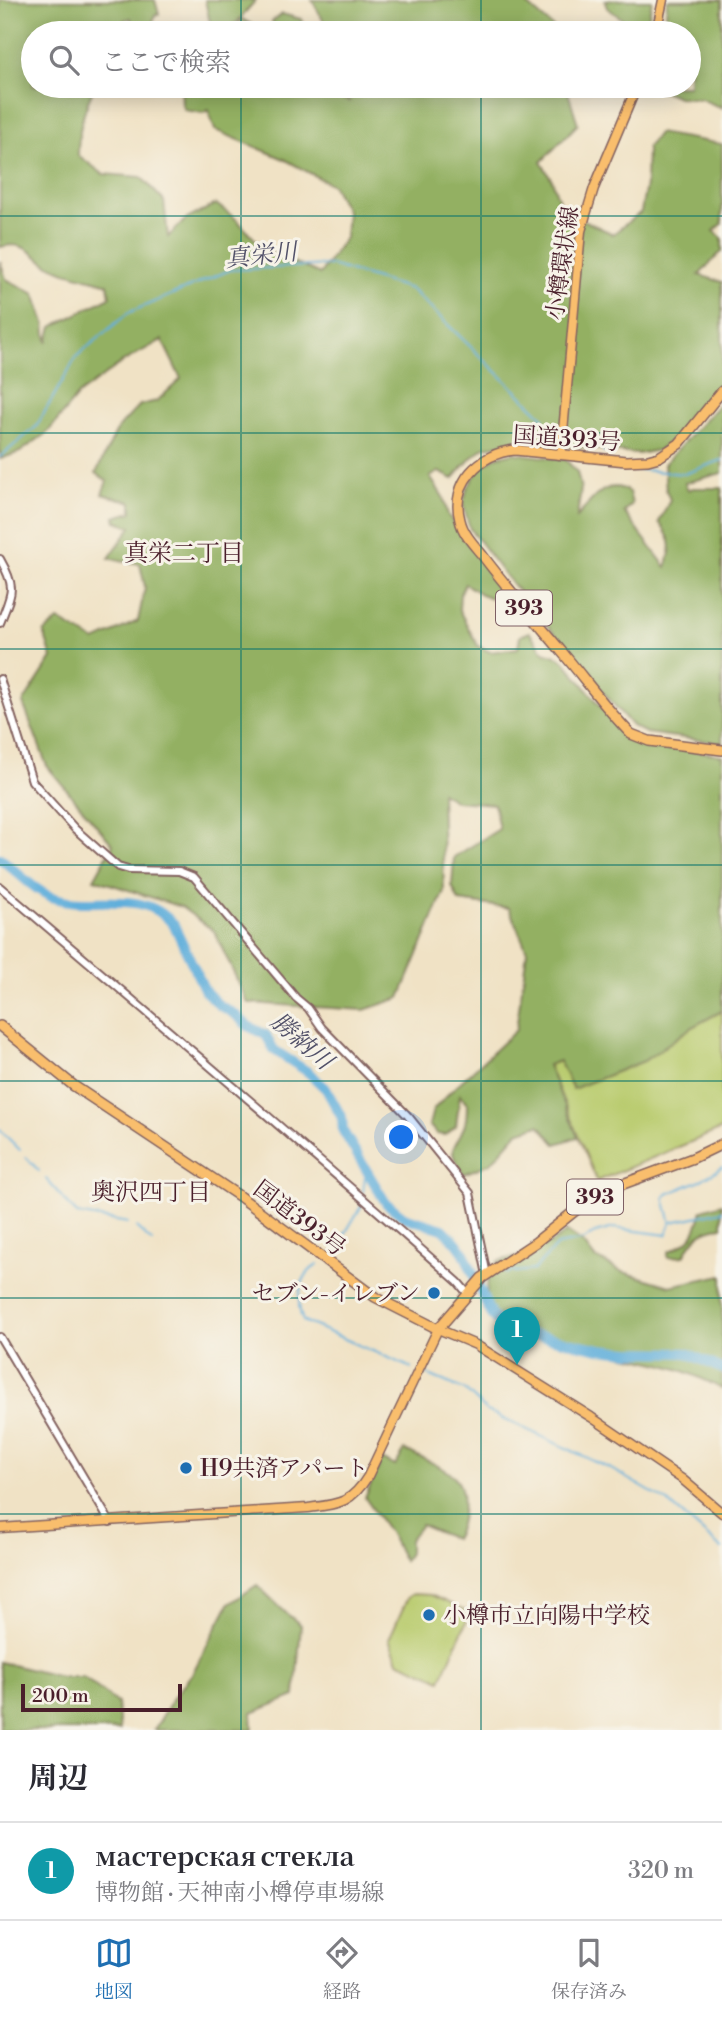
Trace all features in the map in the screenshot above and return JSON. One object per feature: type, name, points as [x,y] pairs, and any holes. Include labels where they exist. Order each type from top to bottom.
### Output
[{"type":"highway","name":"国道393号","points":[[722,391],[679,444],[659,457],[626,461],[507,450],[481,462],[468,475],[460,490],[458,509],[463,528],[505,584],[631,734],[649,741],[722,750]]},
{"type":"highway","name":"国道393号","points":[[0,1026],[82,1093],[239,1196],[375,1297],[438,1329]]},
{"type":"highway","name":"393","points":[[438,1329],[484,1276],[604,1191],[693,1158],[722,1144]]},
{"type":"main road","points":[[659,21],[663,0]]},
{"type":"main road","name":"小樽環状線","points":[[561,454],[581,231],[594,188],[632,98]]},
{"type":"main road","points":[[0,1528],[308,1508],[335,1505],[353,1497],[368,1476],[438,1329],[476,1345],[591,1417],[682,1479],[722,1513]]},
{"type":"street","points":[[0,559],[11,581],[12,592],[0,623]]},
{"type":"street","points":[[0,679],[32,781],[75,829],[112,864],[128,870],[178,871],[194,877],[296,998],[308,1007],[322,1028],[408,1116],[470,1193],[484,1276]]},
{"type":"street","points":[[0,887],[256,1103],[469,1293]]},
{"type":"street","points":[[0,1337],[110,1522]]},
{"type":"green space","points":[[0,0],[155,0],[159,14],[155,15],[154,21],[132,21],[131,18],[124,21],[21,21],[21,98],[90,98],[82,119],[78,155],[103,174],[141,177],[164,201],[168,237],[185,220],[216,204],[236,219],[264,249],[320,274],[345,238],[347,212],[332,185],[284,159],[215,130],[208,110],[203,113],[185,110],[182,98],[340,98],[349,101],[348,98],[570,98],[578,124],[541,162],[552,180],[562,210],[613,234],[641,212],[646,185],[647,148],[658,133],[722,144],[722,224],[714,231],[722,238],[722,251],[699,275],[722,282],[722,382],[681,433],[659,450],[638,454],[523,441],[485,447],[471,458],[453,479],[439,472],[430,477],[443,497],[448,515],[487,571],[501,586],[501,596],[507,604],[481,594],[465,584],[460,594],[459,610],[478,646],[490,652],[518,648],[520,636],[529,632],[544,652],[565,662],[624,735],[641,743],[722,755],[722,1011],[692,1027],[644,1061],[573,1089],[559,1061],[548,1065],[578,1137],[556,1144],[539,1125],[518,1132],[491,1163],[464,1174],[453,1150],[465,1124],[467,1103],[460,1095],[456,1126],[446,1135],[437,1134],[429,1125],[433,1110],[516,1030],[527,951],[509,908],[459,901],[452,886],[454,857],[499,829],[494,804],[456,801],[441,792],[444,891],[400,998],[364,1010],[248,1003],[214,931],[181,907],[94,879],[113,845],[47,766],[23,703],[52,658],[44,633],[58,620],[95,641],[138,621],[145,587],[140,564],[109,558],[131,527],[116,521],[115,517],[132,512],[132,502],[102,494],[107,481],[96,473],[118,428],[140,405],[157,401],[181,379],[162,340],[121,363],[78,395],[48,432],[20,452],[0,459],[0,261],[6,279],[35,294],[45,323],[47,343],[52,327],[110,297],[108,284],[55,268],[22,247],[0,247]]},
{"type":"green space","points":[[205,0],[256,0],[238,21],[210,21]]},
{"type":"green space","points":[[312,0],[522,0],[546,21],[323,21]]},
{"type":"green space","points":[[605,0],[652,0],[648,21],[625,21],[607,8]]},
{"type":"green space","points":[[667,0],[722,0],[722,108],[701,99],[690,98],[701,98],[701,21],[666,21]]},
{"type":"green space","points":[[282,14],[302,21],[272,21]]},
{"type":"green space","points":[[722,401],[722,473],[685,483],[688,490],[722,488],[722,743],[646,733],[632,726],[503,573],[470,529],[463,504],[467,489],[479,469],[496,457],[513,453],[566,460],[577,472],[581,489],[577,517],[605,489],[613,487],[629,492],[632,504],[624,512],[666,567],[670,543],[659,522],[670,500],[666,490],[664,464]]},
{"type":"green space","points":[[722,1011],[722,1129],[597,1181],[548,1065],[559,1061],[573,1089]]},
{"type":"green space","points":[[722,1204],[722,1227],[699,1235],[684,1256],[668,1257],[668,1252],[692,1236],[702,1210]]},
{"type":"green space","points":[[567,1232],[584,1244],[594,1257],[620,1271],[670,1286],[722,1275],[722,1389],[668,1366],[521,1329],[491,1311],[487,1284],[498,1261],[534,1251]]},
{"type":"green space","points":[[405,1450],[454,1476],[461,1490],[463,1507],[454,1539],[421,1525],[409,1540],[409,1553],[404,1561],[389,1532],[365,1498],[382,1459],[395,1466]]},
{"type":"green space","points":[[257,1585],[301,1625],[295,1696],[252,1713],[253,1730],[154,1730],[175,1695],[192,1674],[229,1604]]},
{"type":"green space","points":[[413,1594],[431,1595],[466,1611],[468,1618],[441,1680],[398,1661],[389,1639],[408,1597]]},
{"type":"green space","points":[[0,1662],[61,1677],[83,1677],[117,1703],[120,1730],[0,1730]]},
{"type":"waterway","name":"真栄川","points":[[0,457],[36,427],[77,356],[128,313],[230,270],[330,265],[411,289],[544,418]]},
{"type":"waterway","name":"真栄川","points":[[577,430],[604,446],[604,453]]},
{"type":"waterway","name":"真栄川","points":[[604,464],[684,474],[722,460]]},
{"type":"waterway","name":"勝納川","points":[[0,858],[32,885],[52,897],[68,901],[147,906],[161,913],[174,925],[205,991],[248,1026],[266,1035],[274,1050],[308,1072],[326,1089],[342,1118],[343,1131],[386,1203],[404,1217],[443,1229],[456,1242],[464,1253],[491,1315],[504,1328],[600,1349],[687,1353],[722,1369]]},
{"type":"waterway","points":[[0,1130],[20,1150]]},
{"type":"waterway","points":[[26,1157],[39,1171]]},
{"type":"waterway","points":[[505,1273],[534,1270],[557,1245],[584,1240],[595,1233],[614,1228],[667,1235],[671,1223],[664,1198],[667,1194],[703,1179],[722,1167]]},
{"type":"waterway","points":[[363,1192],[366,1169]]},
{"type":"waterway","points":[[46,1179],[77,1214],[128,1223]]},
{"type":"waterway","points":[[331,1257],[362,1205]]},
{"type":"waterway","points":[[672,1222],[722,1211]]},
{"type":"waterway","points":[[136,1227],[152,1242]]},
{"type":"waterway","points":[[318,1265],[307,1275],[300,1290],[299,1306],[303,1321],[412,1368]]},
{"type":"waterway","name":"勝納川","points":[[473,1276],[477,1273]]},
{"type":"waterway","points":[[424,1373],[465,1390],[487,1411],[611,1469],[668,1502],[722,1549]]},
{"type":"place","name":"セブン-イレブン","points":[[434,1293]]},
{"type":"place","name":"мастерская стекла","points":[[517,1365]]},
{"type":"place","name":"H9共済アパート","points":[[186,1468]]},
{"type":"place","name":"小樽市立向陽中学校","points":[[429,1615]]},
{"type":"district","name":"真栄二丁目","points":[[184,553]]},
{"type":"district","name":"奥沢四丁目","points":[[151,1192]]}]
